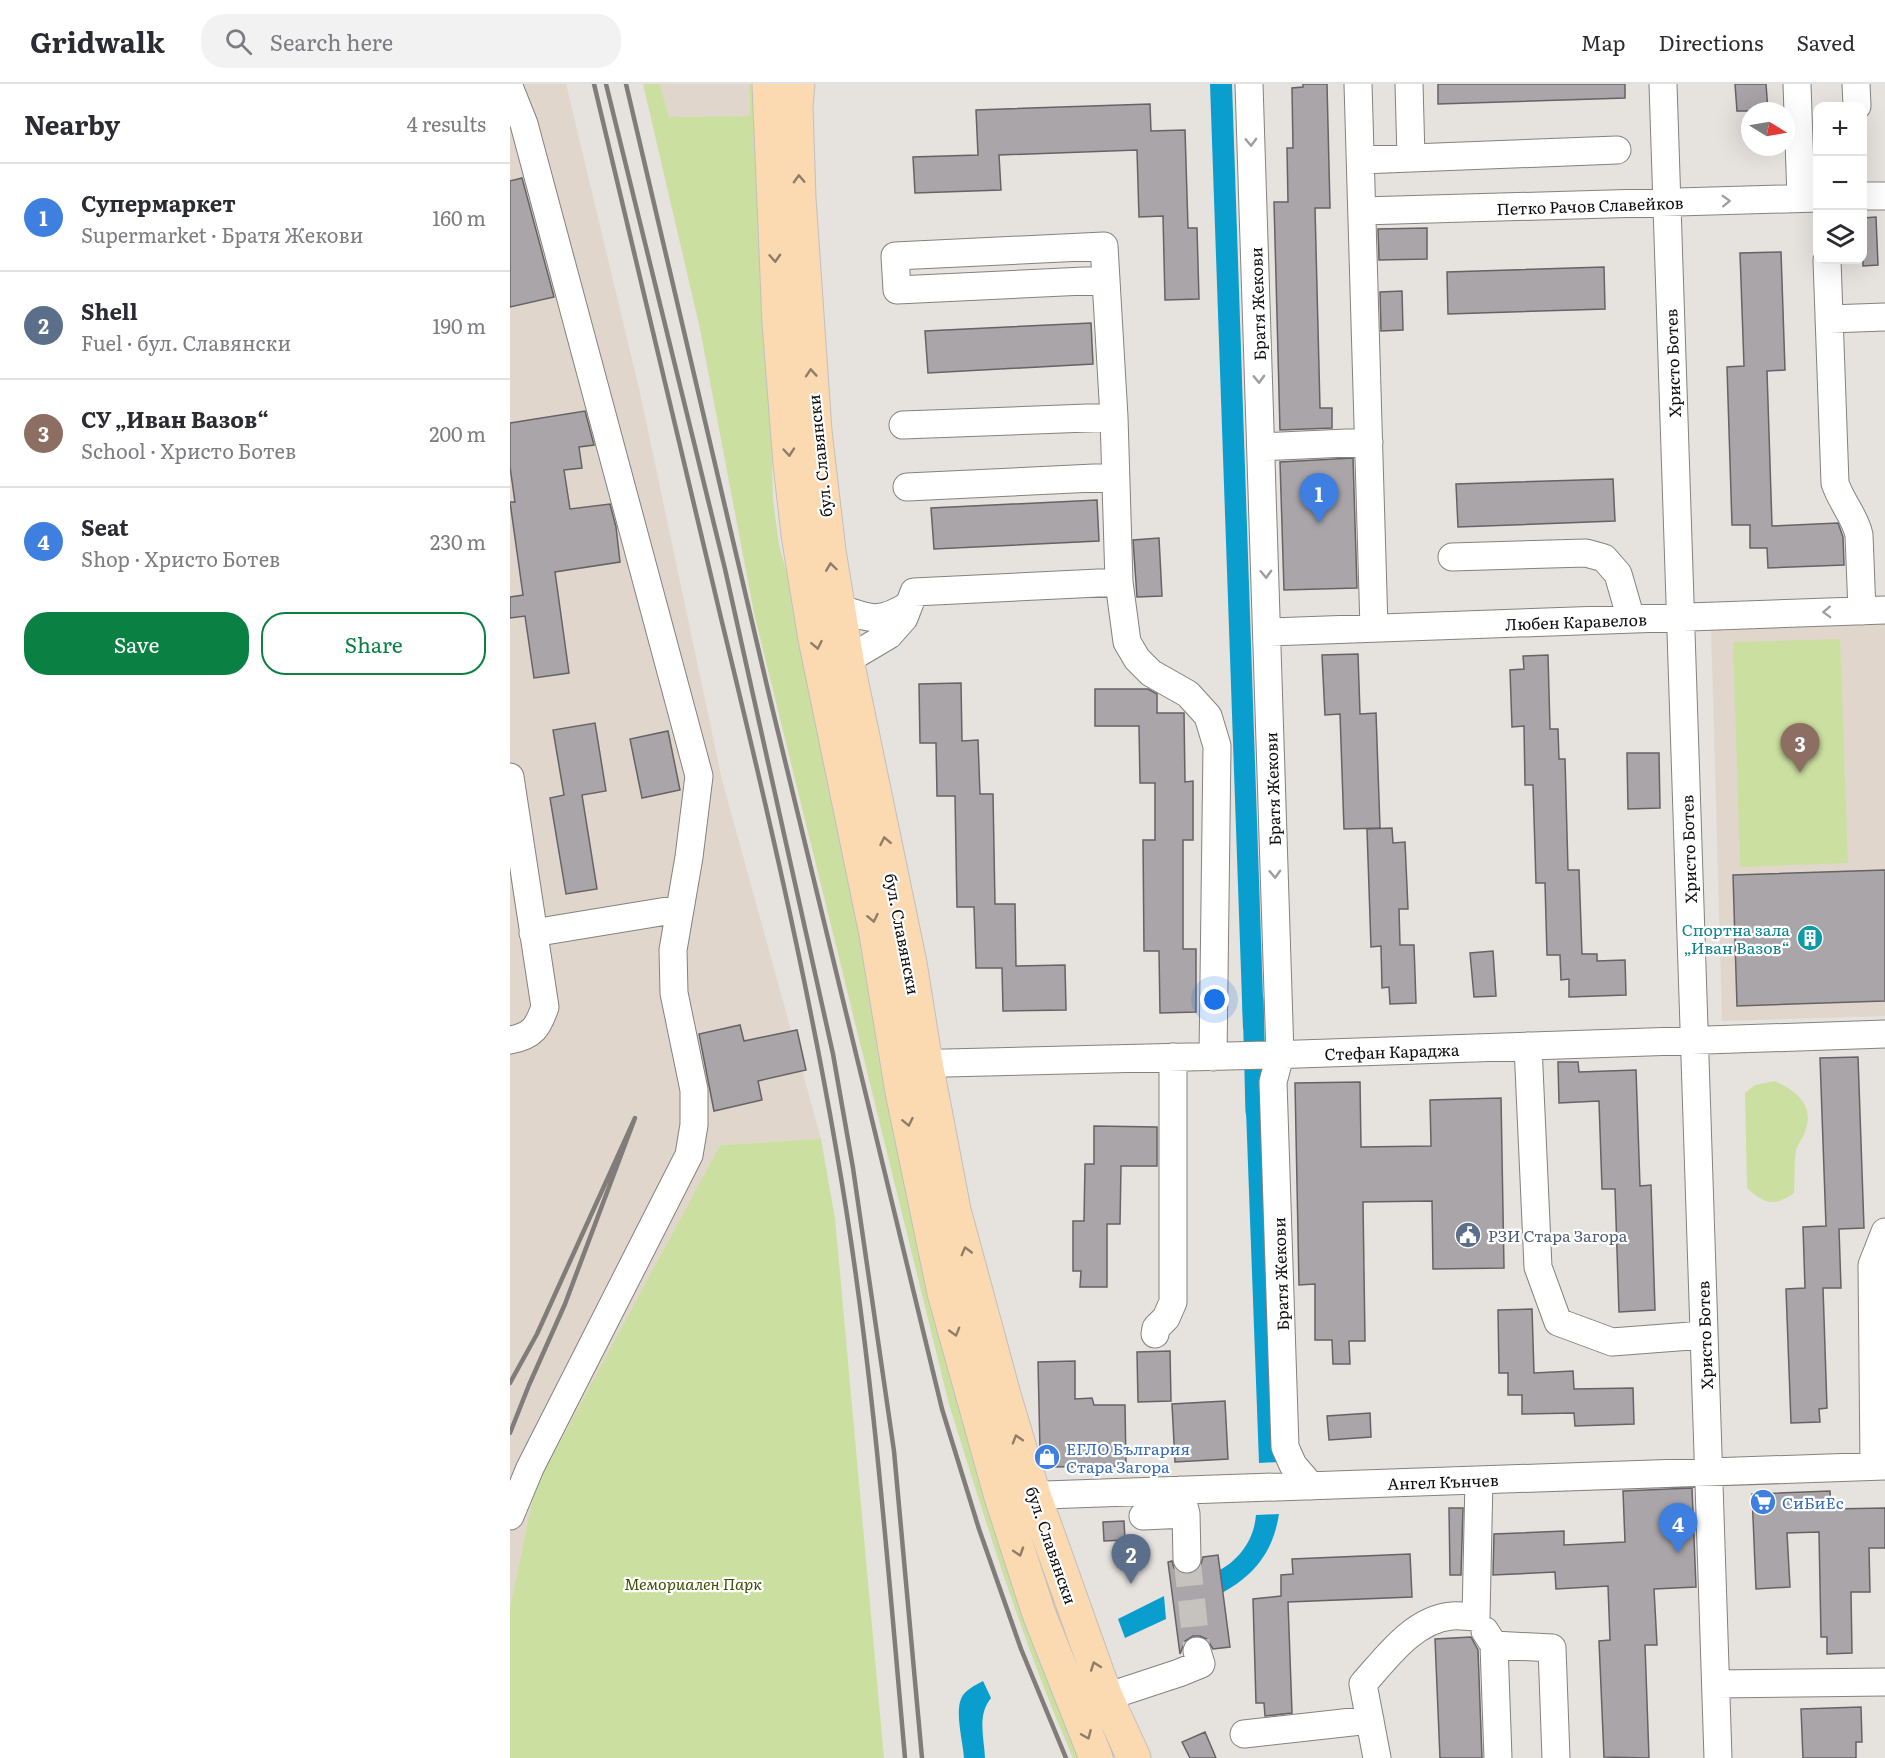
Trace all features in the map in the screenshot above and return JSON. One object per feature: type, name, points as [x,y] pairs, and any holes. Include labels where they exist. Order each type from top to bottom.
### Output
[{"type":"main road","name":"бул. Славянски","points":[[769,84],[779,322],[798,535],[815,639],[876,934],[1034,1496],[1106,1697],[1134,1758]]},
{"type":"main road","name":"бул. Славянски","points":[[798,84],[796,106],[799,198],[815,431],[837,607],[910,963],[912,1064],[944,1293],[1001,1497],[1039,1614],[1096,1758]]},
{"type":"street","name":"Братя Жекови","points":[[1249,84],[1268,632],[1275,1055],[1273,1082],[1285,1447],[1293,1465],[1311,1486]]},
{"type":"street","points":[[1358,84],[1374,628]]},
{"type":"street","points":[[1409,84],[1411,158]]},
{"type":"street","name":"Христо Ботев","points":[[1663,84],[1718,1758]]},
{"type":"street","points":[[1797,84],[1809,198]]},
{"type":"street","points":[[1856,84],[1857,102]]},
{"type":"street","points":[[510,89],[517,126],[699,776],[689,856],[673,950],[674,993],[694,1090],[694,1125],[689,1155],[530,1468],[510,1516]]},
{"type":"street","points":[[1361,160],[1617,150]]},
{"type":"street","points":[[1867,196],[1885,196]]},
{"type":"street","name":"Петко Рачов Славейков","points":[[1362,212],[1809,198]]},
{"type":"street","points":[[1106,280],[897,290],[895,256],[1104,246],[1106,280],[1114,417],[1119,582],[1127,642],[1137,658],[1151,673],[1188,694],[1208,717],[1217,746],[1213,1057]]},
{"type":"street","points":[[1827,264],[1835,483],[1839,495],[1857,525],[1874,611]]},
{"type":"street","points":[[1829,319],[1885,317]]},
{"type":"street","points":[[903,425],[1114,417]]},
{"type":"street","points":[[1262,447],[1369,442]]},
{"type":"street","points":[[907,487],[1115,477]]},
{"type":"street","points":[[1452,557],[1586,553],[1604,558],[1618,574],[1631,619]]},
{"type":"street","points":[[847,660],[889,635],[904,618],[915,592],[1119,582]]},
{"type":"street","points":[[837,607],[868,618],[893,615],[909,605]]},
{"type":"street","name":"Любен Каравелов","points":[[1268,632],[1874,611]]},
{"type":"street","points":[[510,777],[545,1007],[538,1026],[522,1038],[510,1040]]},
{"type":"street","points":[[533,933],[679,909]]},
{"type":"street","name":"Стефан Караджа","points":[[912,1064],[1213,1057],[1885,1034]]},
{"type":"street","points":[[1528,1046],[1538,1267],[1558,1322],[1612,1342],[1704,1335]]},
{"type":"street","points":[[1155,1334],[1156,1328],[1166,1318],[1173,1302],[1173,1058]]},
{"type":"street","points":[[1880,1466],[1872,1265],[1885,1232]]},
{"type":"street","name":"Ангел Кънчев","points":[[1001,1497],[1034,1496],[1183,1502],[1270,1487],[1880,1466]]},
{"type":"street","points":[[1479,1480],[1476,1617],[1494,1645],[1498,1758]]},
{"type":"street","points":[[1143,1516],[1183,1502],[1187,1559]]},
{"type":"street","points":[[1377,1758],[1363,1684],[1406,1638],[1429,1622],[1452,1616],[1476,1617]]},
{"type":"street","points":[[1494,1645],[1552,1648],[1556,1758]]},
{"type":"street","points":[[1106,1697],[1179,1674],[1201,1664],[1197,1652]]},
{"type":"street","points":[[1716,1684],[1885,1682]]},
{"type":"street","points":[[1244,1734],[1370,1720]]},
{"type":"shaded area","points":[[510,84],[566,84],[640,393],[722,780],[821,1139],[720,1145],[535,1488],[510,1607]]},
{"type":"shaded area","points":[[660,84],[749,84],[750,116],[669,117]]},
{"type":"shaded area","points":[[1885,622],[1885,1016],[1722,1021],[1711,626]]},
{"type":"green space","points":[[643,84],[660,84],[669,117],[750,116],[749,84],[757,84],[773,500],[779,545],[789,581],[884,1060],[890,1118],[958,1398],[1082,1758],[1073,1758],[1038,1671],[991,1538],[949,1404],[754,613],[700,329]]},
{"type":"green space","points":[[1840,639],[1848,863],[1740,867],[1733,642]]},
{"type":"green space","points":[[1775,1081],[1797,1094],[1808,1114],[1804,1134],[1796,1150],[1794,1193],[1781,1200],[1770,1202],[1759,1198],[1747,1188],[1745,1093],[1755,1085]]},
{"type":"green space","name":"Мемориален Парк","points":[[821,1139],[835,1218],[884,1758],[510,1758],[510,1607],[535,1488],[720,1145]]},
{"type":"water","points":[[1210,84],[1232,84],[1264,1028],[1243,1029]]},
{"type":"water","points":[[1245,1083],[1265,1083],[1279,1462],[1259,1463]]},
{"type":"water","points":[[1279,1514],[1272,1541],[1259,1562],[1251,1572],[1218,1595],[1216,1572],[1232,1562],[1244,1549],[1252,1533],[1256,1515]]},
{"type":"water","points":[[1164,1596],[1166,1619],[1125,1638],[1118,1619]]},
{"type":"water","points":[[983,1681],[991,1698],[983,1719],[985,1758],[964,1758],[959,1705],[965,1693]]},
{"type":"building","points":[[1303,84],[1327,84],[1330,208],[1315,208],[1320,408],[1332,408],[1332,428],[1280,430],[1274,202],[1288,202],[1287,148],[1293,148],[1292,88],[1303,87]]},
{"type":"building","points":[[1438,84],[1625,84],[1625,98],[1438,104]]},
{"type":"building","points":[[1735,84],[1766,84],[1767,102],[1741,102],[1741,111],[1737,111]]},
{"type":"building","points":[[1150,104],[1151,131],[1185,130],[1188,228],[1197,228],[1199,299],[1165,300],[1163,216],[1139,217],[1137,150],[999,155],[1001,190],[915,193],[913,157],[978,155],[976,110]]},
{"type":"building","points":[[522,178],[554,297],[510,307],[510,181]]},
{"type":"building","points":[[1876,217],[1878,265],[1863,266],[1867,264],[1867,218]]},
{"type":"building","points":[[1427,228],[1427,259],[1379,260],[1378,229]]},
{"type":"building","points":[[1781,252],[1785,370],[1767,371],[1772,526],[1838,523],[1843,537],[1844,565],[1768,568],[1767,548],[1750,548],[1750,525],[1732,525],[1727,367],[1744,366],[1740,253]]},
{"type":"building","points":[[1604,267],[1605,309],[1448,314],[1447,272]]},
{"type":"building","points":[[1402,291],[1403,330],[1381,331],[1380,292]]},
{"type":"building","points":[[1091,323],[1093,364],[928,373],[925,331]]},
{"type":"building","points":[[585,411],[594,445],[579,447],[582,468],[564,470],[570,509],[610,504],[616,527],[620,562],[555,572],[569,673],[534,678],[525,616],[510,618],[510,597],[523,595],[510,502],[515,502],[510,467],[510,423]]},
{"type":"building","points":[[1353,458],[1357,588],[1284,590],[1280,462]]},
{"type":"building","points":[[1613,479],[1615,521],[1458,527],[1456,484]]},
{"type":"building","points":[[1097,500],[1099,541],[934,549],[931,508]]},
{"type":"building","points":[[1159,538],[1162,596],[1137,597],[1133,540]]},
{"type":"building","points":[[1358,654],[1360,714],[1376,713],[1380,828],[1344,829],[1340,714],[1325,715],[1322,655]]},
{"type":"building","points":[[1548,655],[1550,729],[1558,729],[1559,759],[1565,759],[1568,870],[1579,870],[1582,954],[1597,954],[1597,961],[1625,960],[1626,995],[1569,997],[1569,979],[1561,980],[1560,955],[1547,955],[1545,883],[1536,883],[1533,785],[1525,785],[1524,726],[1512,727],[1510,670],[1524,669],[1523,656]]},
{"type":"building","points":[[961,683],[962,741],[978,740],[980,794],[993,794],[995,904],[1015,904],[1016,966],[1065,965],[1066,1010],[1003,1011],[1002,968],[976,968],[974,907],[957,907],[955,796],[937,796],[936,743],[920,743],[919,684]]},
{"type":"building","points":[[1095,689],[1148,689],[1157,694],[1157,713],[1184,713],[1185,782],[1193,781],[1193,840],[1183,840],[1183,949],[1196,949],[1196,1012],[1160,1013],[1159,951],[1144,951],[1143,840],[1155,840],[1155,783],[1140,783],[1139,726],[1095,726]]},
{"type":"building","points":[[595,723],[606,791],[582,795],[597,889],[566,894],[550,798],[564,795],[553,730]]},
{"type":"building","points":[[668,731],[680,790],[642,798],[630,739]]},
{"type":"building","points":[[1627,753],[1659,753],[1660,808],[1628,809]]},
{"type":"building","points":[[1392,828],[1393,843],[1405,842],[1408,909],[1399,909],[1400,945],[1414,945],[1416,1003],[1390,1004],[1389,987],[1382,988],[1381,946],[1371,947],[1367,829]]},
{"type":"building","name":"Спортна зала „Иван Вазов“","points":[[1885,870],[1885,1001],[1737,1006],[1733,875]]},
{"type":"building","points":[[1493,951],[1496,996],[1474,997],[1470,953]]},
{"type":"building","points":[[740,1025],[744,1041],[797,1030],[806,1070],[758,1081],[762,1100],[714,1111],[699,1034]]},
{"type":"building","points":[[1858,1057],[1864,1228],[1839,1229],[1841,1288],[1823,1288],[1827,1408],[1819,1409],[1820,1422],[1791,1423],[1786,1289],[1805,1288],[1803,1227],[1826,1226],[1820,1058]]},
{"type":"building","points":[[1558,1062],[1578,1062],[1579,1072],[1636,1070],[1640,1186],[1651,1185],[1655,1310],[1619,1312],[1615,1189],[1602,1189],[1599,1101],[1559,1103]]},
{"type":"building","name":"РЗИ Стара Загора","points":[[1360,1082],[1361,1147],[1431,1146],[1430,1100],[1501,1098],[1504,1268],[1433,1269],[1432,1201],[1363,1202],[1365,1341],[1349,1341],[1350,1364],[1333,1364],[1332,1340],[1315,1340],[1315,1284],[1299,1285],[1295,1083]]},
{"type":"building","points":[[1094,1126],[1157,1127],[1157,1166],[1121,1166],[1120,1224],[1107,1224],[1107,1287],[1080,1287],[1081,1271],[1073,1271],[1073,1221],[1084,1221],[1085,1164],[1094,1164]]},
{"type":"building","points":[[1532,1309],[1534,1373],[1573,1371],[1574,1389],[1633,1388],[1634,1424],[1575,1426],[1574,1413],[1522,1414],[1522,1395],[1508,1395],[1508,1373],[1499,1373],[1498,1310]]},
{"type":"building","points":[[1170,1351],[1171,1401],[1138,1402],[1137,1352]]},
{"type":"building","points":[[1075,1361],[1075,1399],[1092,1398],[1094,1405],[1125,1405],[1126,1466],[1045,1467],[1040,1450],[1038,1362]]},
{"type":"building","points":[[1225,1401],[1228,1459],[1175,1462],[1172,1404]]},
{"type":"building","points":[[1370,1413],[1371,1437],[1329,1440],[1327,1416]]},
{"type":"building","points":[[1692,1488],[1696,1587],[1654,1589],[1657,1645],[1645,1645],[1649,1758],[1604,1757],[1599,1641],[1610,1640],[1608,1586],[1556,1589],[1555,1572],[1493,1575],[1494,1534],[1564,1531],[1564,1545],[1625,1542],[1623,1491]]},
{"type":"building","points":[[1830,1491],[1831,1509],[1885,1508],[1885,1548],[1869,1548],[1870,1592],[1851,1592],[1852,1653],[1827,1654],[1827,1637],[1821,1637],[1819,1532],[1787,1533],[1790,1587],[1756,1589],[1752,1494]]},
{"type":"building","points":[[1449,1508],[1463,1508],[1461,1575],[1450,1575]]},
{"type":"building","points":[[1124,1521],[1125,1540],[1104,1541],[1103,1522]]},
{"type":"building","points":[[1410,1554],[1412,1597],[1288,1602],[1292,1713],[1265,1716],[1264,1703],[1256,1703],[1253,1599],[1281,1596],[1281,1575],[1293,1574],[1292,1559]]},
{"type":"building","points":[[1218,1555],[1230,1647],[1213,1649],[1207,1639],[1193,1636],[1185,1641],[1180,1654],[1168,1562],[1172,1561],[1174,1568],[1188,1575],[1195,1573],[1200,1567],[1203,1557]]},
{"type":"building","points":[[1471,1637],[1478,1650],[1482,1758],[1440,1758],[1435,1639]]},
{"type":"building","points":[[1861,1707],[1862,1742],[1856,1742],[1856,1758],[1803,1758],[1801,1709]]},
{"type":"building","points":[[1205,1732],[1216,1758],[1190,1758],[1182,1742]]},
{"type":"waterway","points":[[1253,999],[1256,1112]]},
{"type":"tunnel","points":[[1187,1559],[1197,1651]]},
{"type":"railway","points":[[594,84],[768,818],[825,1086],[860,1304],[885,1531],[905,1758]]},
{"type":"railway","points":[[606,84],[725,569],[833,1054],[853,1168],[894,1451],[922,1758]]},
{"type":"railway","points":[[626,84],[771,703],[942,1409],[979,1529],[1021,1649],[1066,1758]]},
{"type":"railway","points":[[510,1383],[537,1334],[635,1118],[565,1304],[510,1433]]},
{"type":"place","name":"Супермаркет","points":[[1319,523]]},
{"type":"place","name":"СУ „Иван Вазов“","points":[[1800,773]]},
{"type":"place","name":"Спортна зала „Иван Вазов“","points":[[1810,938]]},
{"type":"place","name":"РЗИ Стара Загора","points":[[1468,1235]]},
{"type":"place","name":"ЕГЛО България Стара Загора","points":[[1047,1457]]},
{"type":"place","name":"СиБиЕс","points":[[1763,1502]]},
{"type":"place","name":"Seat","points":[[1678,1553]]},
{"type":"place","name":"Shell","points":[[1131,1584]]}]
